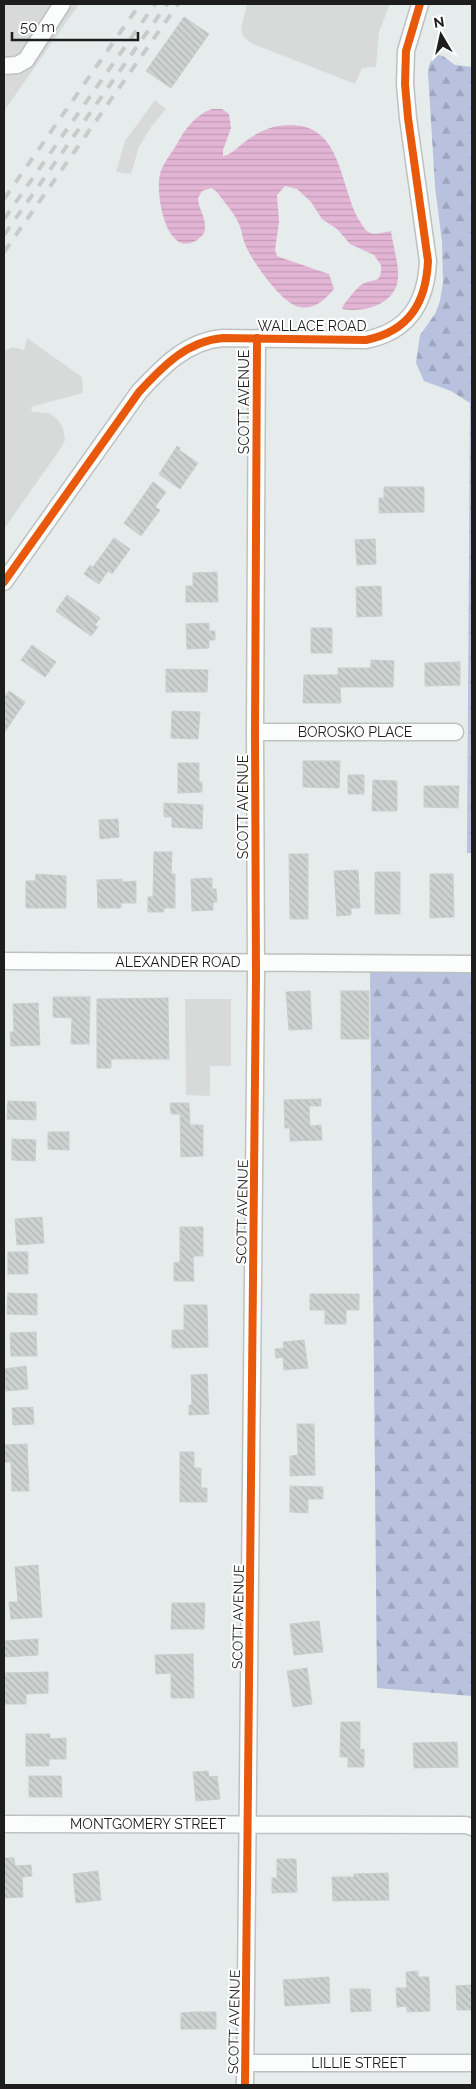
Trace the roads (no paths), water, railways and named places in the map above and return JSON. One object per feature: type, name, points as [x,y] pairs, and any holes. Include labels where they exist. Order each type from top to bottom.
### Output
[{"type":"street","points":[[4,66],[17,65],[26,60],[62,4]]},
{"type":"street","name":"WALLACE ROAD","points":[[4,582],[128,406],[152,377],[179,354],[202,341],[223,338],[351,340],[377,338],[398,327],[419,304],[427,281],[428,261],[408,118],[405,68],[408,43],[420,4]]},
{"type":"street","name":"SCOTT AVENUE","points":[[245,2085],[256,963],[257,338]]},
{"type":"street","name":"BOROSKO PLACE","points":[[255,732],[455,732]]},
{"type":"street","name":"ALEXANDER ROAD","points":[[4,961],[472,964]]},
{"type":"street","name":"MONTGOMERY STREET","points":[[4,1824],[466,1825],[472,1827]]},
{"type":"street","name":"LILLIE STREET","points":[[246,2063],[472,2063]]},
{"type":"railway","points":[[4,199],[140,4]]},
{"type":"railway","points":[[4,219],[155,4]]},
{"type":"railway","points":[[4,235],[167,4]]},
{"type":"railway","points":[[4,252],[178,4]]}]
